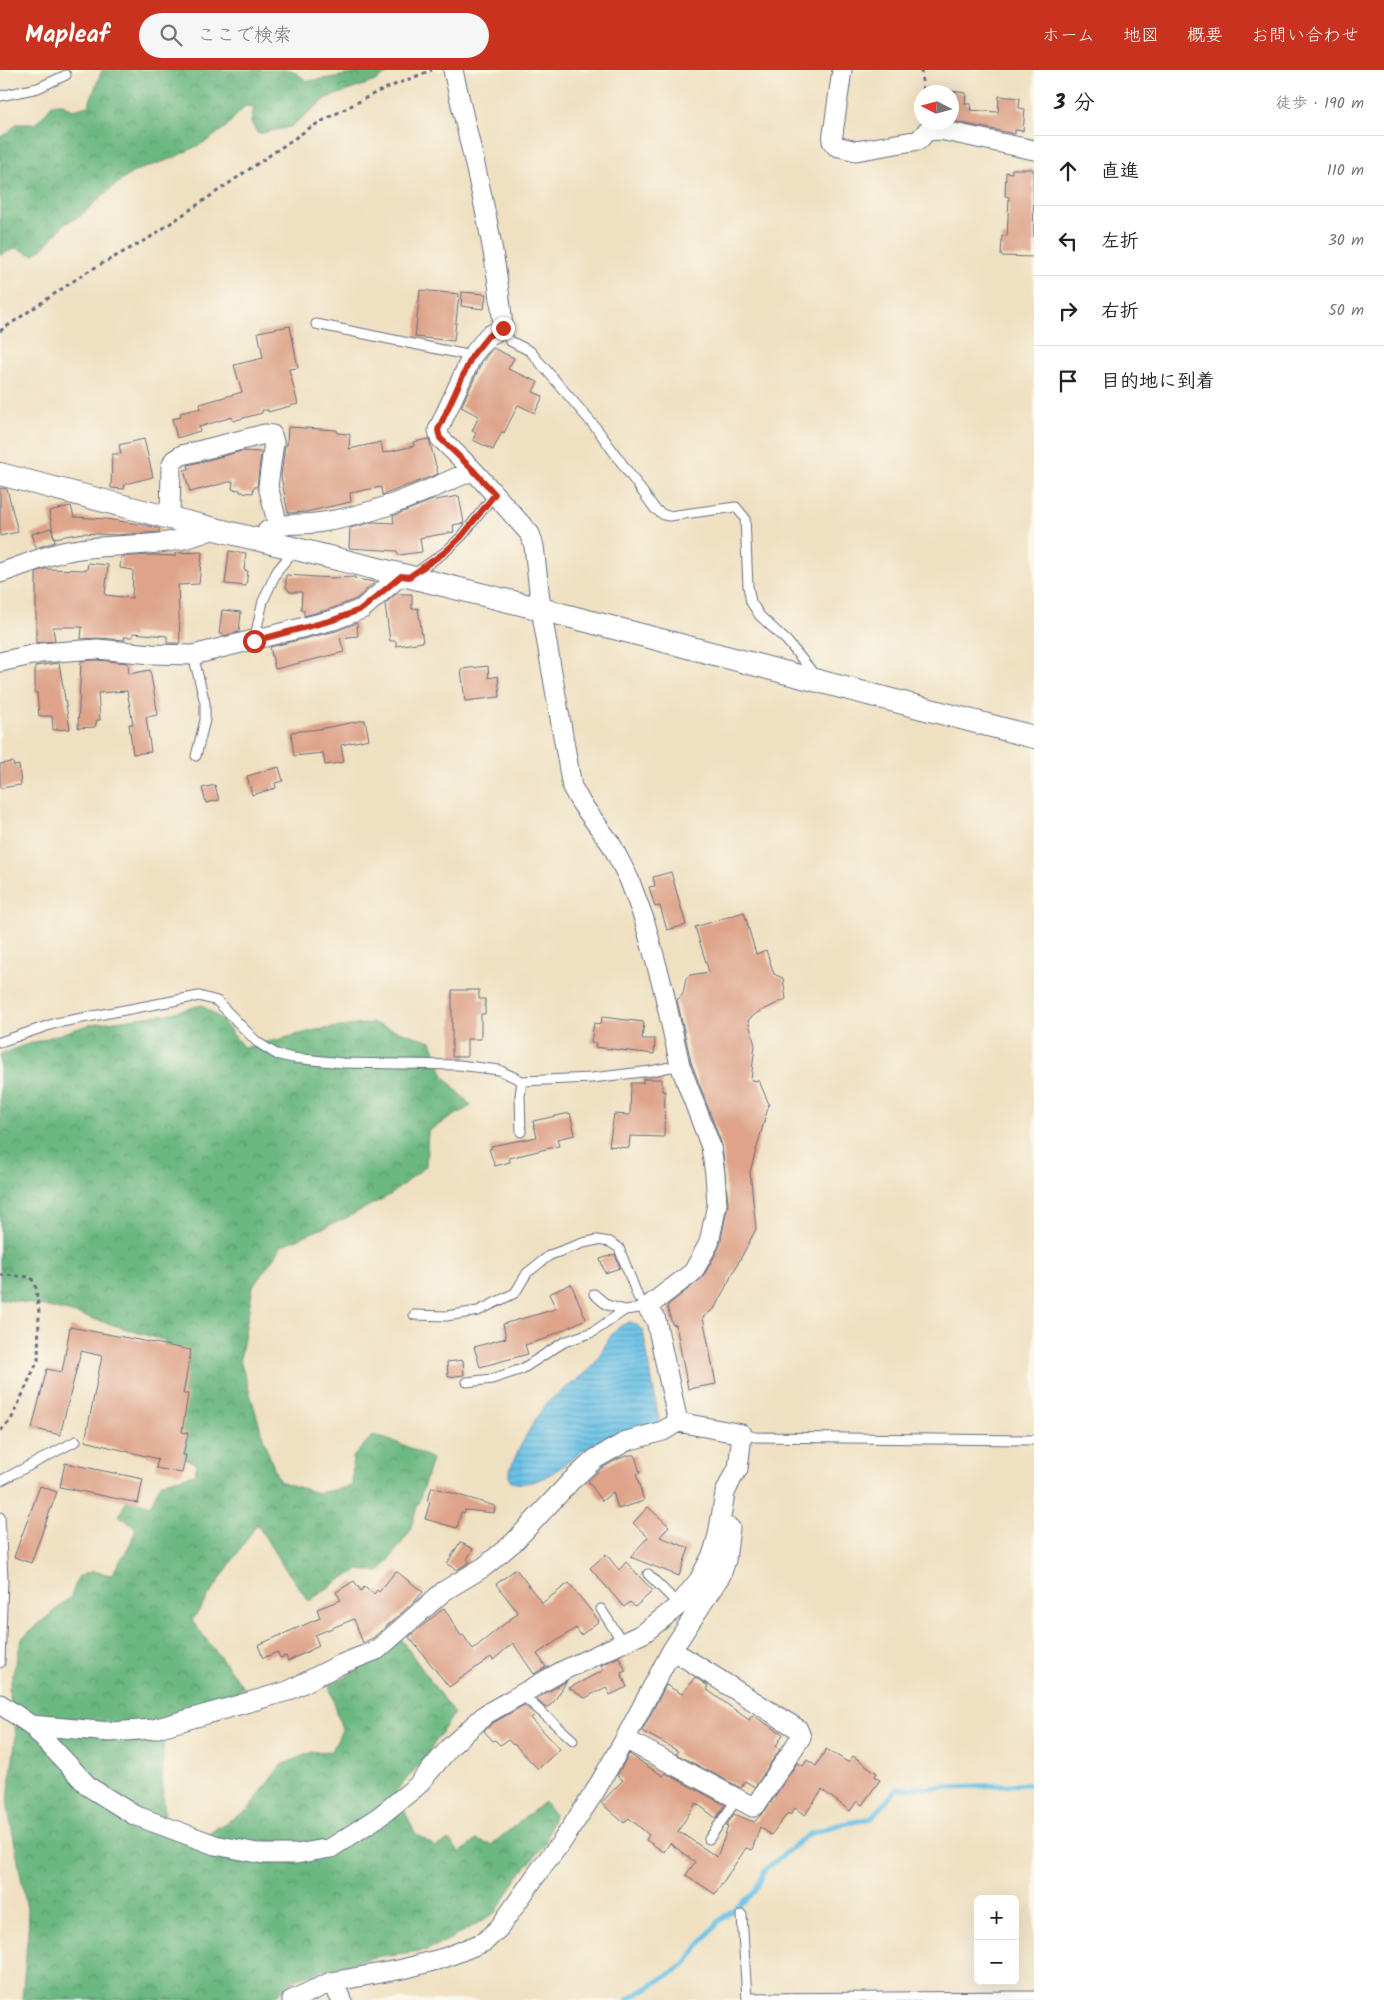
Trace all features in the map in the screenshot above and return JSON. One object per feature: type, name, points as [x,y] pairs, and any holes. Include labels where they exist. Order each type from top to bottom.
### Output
[{"type":"street","points":[[453,70],[498,280],[503,328],[488,336],[472,356],[438,430],[440,438],[473,470],[530,534],[534,546],[540,609],[572,786],[581,803],[611,844],[629,879],[644,919],[664,988],[680,1065],[711,1147],[717,1204],[709,1243],[693,1272],[647,1308],[656,1320],[678,1422]]},
{"type":"street","points":[[842,70],[832,141],[836,146],[856,151],[919,140],[927,131],[940,130],[1034,150]]},
{"type":"street","points":[[170,518],[171,467],[174,460],[182,455],[265,434],[272,435],[274,442],[268,486],[278,526]]},
{"type":"street","points":[[256,540],[270,529],[278,526],[318,523],[387,506],[426,492],[473,470]]},
{"type":"street","points":[[0,474],[256,540],[540,609],[1034,737]]},
{"type":"street","points":[[0,573],[72,550],[156,545],[195,537],[213,529]]},
{"type":"street","points":[[0,662],[41,653],[97,649],[152,654],[193,655],[333,620],[362,609],[405,576]]},
{"type":"street","points":[[31,1725],[110,1732],[154,1729],[288,1691],[339,1665],[378,1650],[444,1591],[484,1567],[514,1542],[571,1481],[595,1459],[627,1441],[663,1431],[678,1422],[742,1434],[726,1560],[721,1575],[672,1650],[594,1793],[561,1843],[533,1878],[499,1928],[484,1942],[444,1958],[402,1969],[331,1982],[292,2000]]},
{"type":"street","points":[[0,1704],[31,1725],[89,1787],[134,1815],[215,1845],[263,1854],[296,1854],[331,1848],[380,1816],[417,1786],[451,1746],[486,1714],[564,1670],[644,1633],[678,1606],[699,1580],[713,1553],[725,1493],[738,1469]]},
{"type":"street","points":[[625,1739],[753,1807],[801,1737],[798,1729],[672,1650]]},
{"type":"street","points":[[331,1982],[342,2000]]},
{"type":"lane","points":[[0,96],[38,88],[66,75]]},
{"type":"lane","points":[[316,324],[472,356]]},
{"type":"lane","points":[[503,328],[510,341],[530,351],[597,429],[655,509],[669,516],[736,507],[745,518],[748,586],[751,602],[760,616],[787,641],[805,662],[816,681]]},
{"type":"lane","points":[[405,576],[445,552],[462,536],[495,494]]},
{"type":"lane","points":[[254,641],[263,601],[277,571],[295,549]]},
{"type":"lane","points":[[193,655],[205,703],[205,720],[196,756]]},
{"type":"lane","points":[[0,1042],[56,1022],[199,996],[217,1001],[257,1042],[276,1054],[343,1063],[459,1065],[499,1070],[522,1081],[592,1078],[651,1071],[680,1065]]},
{"type":"lane","points":[[521,1132],[520,1096],[522,1081]]},
{"type":"lane","points":[[414,1316],[446,1316],[478,1311],[515,1293],[527,1273],[550,1255],[582,1243],[597,1240],[610,1242],[619,1248],[638,1297],[647,1308]]},
{"type":"lane","points":[[594,1294],[607,1305],[625,1310],[647,1308]]},
{"type":"lane","points":[[467,1382],[492,1379],[522,1369],[564,1342],[593,1332],[625,1310]]},
{"type":"lane","points":[[742,1434],[756,1437],[1034,1440]]},
{"type":"lane","points":[[0,1481],[76,1441]]},
{"type":"lane","points":[[0,1518],[3,1579],[0,1663]]},
{"type":"lane","points":[[648,1574],[678,1606]]},
{"type":"lane","points":[[601,1609],[623,1643]]},
{"type":"lane","points":[[521,1694],[572,1740]]},
{"type":"lane","points":[[709,1839],[737,1799]]},
{"type":"lane","points":[[742,1915],[747,1999],[1034,1996]]},
{"type":"path","points":[[0,332],[77,278],[149,238],[311,126],[377,92],[432,70]]},
{"type":"path","points":[[921,70],[922,85]]},
{"type":"path","points":[[0,1275],[31,1277],[36,1288],[39,1313],[39,1347],[38,1360],[24,1395],[11,1420],[0,1431]]},
{"type":"green space","points":[[102,70],[292,70],[307,81],[371,71],[393,70],[375,81],[327,98],[290,127],[258,134],[251,122],[254,107],[245,106],[226,127],[207,141],[171,159],[135,171],[110,189],[79,217],[64,224],[45,247],[33,255],[16,248],[0,255],[0,137],[8,133],[16,124],[36,124],[53,104],[63,104],[73,110],[88,106]]},
{"type":"green space","points":[[202,1005],[221,1019],[244,1048],[316,1030],[372,1023],[431,1041],[444,1076],[471,1106],[428,1131],[426,1166],[390,1195],[342,1220],[283,1245],[253,1286],[240,1360],[266,1447],[279,1481],[318,1493],[352,1486],[353,1457],[373,1435],[404,1445],[432,1459],[409,1533],[380,1572],[358,1570],[309,1601],[281,1563],[257,1524],[192,1621],[244,1688],[217,1704],[164,1723],[162,1781],[165,1819],[208,1833],[248,1810],[281,1765],[312,1752],[332,1751],[342,1730],[329,1685],[356,1671],[400,1638],[454,1714],[425,1757],[396,1792],[415,1833],[436,1847],[449,1840],[460,1853],[476,1840],[491,1845],[544,1802],[554,1814],[545,1844],[517,1878],[496,1912],[456,1936],[427,1950],[374,1957],[298,1978],[270,2000],[22,2000],[29,1920],[8,1808],[16,1734],[9,1690],[22,1638],[71,1597],[78,1577],[93,1571],[111,1575],[128,1549],[136,1529],[119,1515],[128,1498],[150,1506],[161,1483],[195,1474],[197,1464],[182,1457],[143,1385],[166,1341],[63,1311],[0,1299],[0,1055],[22,1046],[92,1024],[167,1014]]},
{"type":"water","points":[[630,1322],[637,1325],[643,1331],[658,1423],[597,1443],[543,1478],[532,1482],[511,1482],[509,1475],[514,1460],[537,1416],[552,1398],[592,1367],[612,1334]]},
{"type":"building","points":[[959,92],[966,93],[965,104],[971,104],[970,110],[998,112],[999,96],[1020,98],[1019,108],[1025,109],[1023,131],[1015,130],[1015,134],[959,122]]},
{"type":"building","points":[[1012,169],[1033,169],[1034,257],[1001,256],[1002,236],[1007,236],[1009,197],[1005,196],[1006,172],[1012,173]]},
{"type":"building","points":[[420,290],[459,294],[454,341],[415,337]]},
{"type":"building","points":[[462,292],[486,294],[484,309],[461,306]]},
{"type":"building","points":[[290,326],[298,368],[289,369],[298,404],[268,412],[268,410],[262,410],[262,413],[233,421],[232,417],[199,427],[200,431],[177,438],[172,419],[181,417],[180,413],[201,408],[200,404],[242,392],[234,365],[263,358],[258,332]]},
{"type":"building","points":[[493,348],[514,358],[508,369],[538,382],[533,392],[543,396],[535,413],[518,405],[493,450],[473,440],[476,433],[472,431],[479,416],[461,407],[482,362]]},
{"type":"building","points":[[288,427],[337,430],[337,433],[350,434],[349,449],[381,442],[383,453],[414,446],[413,442],[429,439],[438,474],[382,495],[381,487],[350,493],[351,502],[306,512],[288,513],[281,476],[285,445],[287,445]]},
{"type":"building","points":[[144,439],[153,477],[125,484],[124,489],[111,488],[112,454],[121,454],[119,445]]},
{"type":"building","points":[[242,451],[261,452],[257,487],[254,487],[253,493],[232,489],[233,481],[190,492],[184,470],[189,469],[188,465]]},
{"type":"building","points":[[0,488],[7,489],[18,532],[0,536]]},
{"type":"building","points":[[459,496],[464,523],[453,525],[454,532],[420,538],[422,552],[398,555],[397,551],[349,548],[350,528],[374,522],[394,523],[393,516],[430,501]]},
{"type":"building","points":[[71,506],[74,517],[106,519],[160,529],[159,532],[116,535],[83,533],[54,538],[49,511]]},
{"type":"building","points":[[51,528],[55,542],[36,548],[32,534]]},
{"type":"building","points":[[229,551],[246,553],[244,570],[248,571],[246,586],[225,584]]},
{"type":"building","points":[[202,552],[199,584],[178,585],[180,643],[167,643],[167,636],[133,633],[133,637],[124,637],[125,640],[81,639],[82,627],[53,627],[55,641],[36,643],[36,572],[44,569],[87,570],[88,563],[108,565],[105,595],[132,598],[133,570],[120,568],[121,557],[175,556],[175,553]]},
{"type":"building","points":[[286,575],[332,578],[355,577],[355,579],[375,582],[356,599],[304,616],[304,610],[301,610],[302,592],[290,592],[286,587]]},
{"type":"building","points":[[396,594],[412,594],[412,609],[418,608],[423,642],[396,646],[396,641],[390,641],[385,604]]},
{"type":"building","points":[[222,610],[241,612],[239,632],[223,636],[223,634],[219,634]]},
{"type":"building","points":[[357,623],[358,636],[340,638],[344,652],[275,669],[270,647],[336,631]]},
{"type":"building","points":[[97,660],[128,663],[129,674],[150,670],[158,715],[146,717],[151,752],[133,754],[129,724],[133,724],[127,691],[98,693],[100,720],[97,720],[95,727],[78,728],[81,661]]},
{"type":"building","points":[[59,663],[70,729],[53,730],[52,716],[39,716],[37,693],[35,693],[35,666]]},
{"type":"building","points":[[488,666],[489,678],[498,676],[500,697],[465,701],[461,669]]},
{"type":"building","points":[[365,720],[369,739],[341,745],[344,762],[325,765],[323,753],[294,756],[291,732],[319,729]]},
{"type":"building","points":[[13,762],[14,766],[19,765],[21,785],[0,788],[0,764]]},
{"type":"building","points":[[279,767],[283,781],[275,783],[276,788],[252,795],[247,776]]},
{"type":"building","points":[[215,785],[219,800],[206,803],[202,788]]},
{"type":"building","points":[[671,872],[686,925],[667,930],[660,906],[655,907],[649,887],[655,886],[653,877]]},
{"type":"building","points":[[744,912],[756,954],[766,950],[774,974],[783,978],[786,999],[757,1013],[748,1020],[755,1045],[751,1080],[759,1081],[769,1104],[750,1172],[756,1229],[714,1309],[703,1317],[716,1384],[688,1389],[676,1325],[672,1324],[667,1306],[703,1277],[720,1246],[728,1203],[722,1145],[691,1062],[677,1000],[683,994],[686,978],[690,975],[709,972],[695,927]]},
{"type":"building","points":[[452,990],[479,990],[479,999],[485,999],[485,1014],[481,1014],[481,1039],[467,1039],[467,1057],[452,1057]]},
{"type":"building","points":[[602,1017],[644,1022],[642,1039],[655,1039],[654,1054],[595,1047],[596,1043],[591,1043],[594,1023],[601,1024]]},
{"type":"building","points":[[643,1079],[662,1079],[662,1091],[665,1091],[664,1137],[630,1136],[629,1148],[609,1146],[614,1114],[630,1115],[631,1083],[643,1083]]},
{"type":"building","points":[[570,1113],[575,1135],[557,1139],[559,1146],[509,1158],[510,1162],[495,1166],[489,1149],[492,1148],[491,1146],[537,1137],[533,1121]]},
{"type":"building","points":[[615,1254],[620,1268],[605,1273],[600,1259]]},
{"type":"building","points":[[571,1284],[586,1319],[548,1338],[525,1345],[528,1354],[480,1367],[474,1347],[506,1338],[503,1324],[556,1309],[549,1294]]},
{"type":"building","points":[[70,1327],[191,1350],[183,1394],[188,1394],[182,1432],[188,1433],[183,1455],[186,1455],[182,1473],[156,1468],[158,1459],[85,1441],[102,1356],[81,1351],[60,1435],[32,1428],[47,1369],[62,1372]]},
{"type":"building","points":[[463,1360],[464,1375],[448,1377],[447,1362]]},
{"type":"building","points":[[630,1455],[635,1455],[640,1473],[636,1474],[644,1501],[618,1509],[613,1492],[602,1501],[588,1481],[602,1468]]},
{"type":"building","points":[[65,1463],[143,1479],[138,1503],[60,1487]]},
{"type":"building","points":[[40,1486],[57,1492],[31,1563],[14,1557]]},
{"type":"building","points":[[432,1487],[495,1506],[494,1513],[465,1510],[464,1513],[461,1512],[457,1528],[425,1519],[430,1502],[427,1501]]},
{"type":"building","points":[[648,1507],[669,1526],[660,1537],[689,1548],[679,1576],[630,1557],[648,1537],[633,1523]]},
{"type":"building","points":[[460,1542],[473,1549],[467,1559],[470,1562],[457,1570],[447,1564]]},
{"type":"building","points":[[606,1554],[619,1570],[626,1562],[653,1591],[635,1607],[630,1602],[624,1607],[590,1568]]},
{"type":"building","points":[[516,1569],[542,1603],[569,1583],[599,1621],[581,1635],[576,1628],[537,1654],[546,1667],[534,1674],[513,1643],[493,1660],[491,1657],[449,1687],[409,1637],[444,1608],[461,1636],[463,1635],[473,1649],[518,1613],[496,1584]]},
{"type":"building","points":[[396,1571],[423,1592],[373,1638],[363,1643],[354,1619],[315,1635],[319,1646],[288,1661],[286,1656],[280,1658],[277,1652],[263,1658],[258,1645],[320,1618],[317,1609],[341,1600],[336,1592],[354,1581],[361,1591],[364,1587],[374,1594],[377,1590],[379,1592]]},
{"type":"building","points":[[619,1657],[626,1671],[621,1673],[627,1687],[610,1695],[606,1687],[585,1698],[569,1688],[604,1670],[601,1665]]},
{"type":"building","points":[[695,1677],[708,1686],[706,1689],[749,1720],[752,1715],[783,1734],[776,1746],[780,1749],[755,1787],[745,1781],[741,1788],[676,1754],[678,1751],[642,1731],[666,1685],[682,1694]]},
{"type":"building","points":[[567,1681],[553,1703],[546,1708],[536,1699]]},
{"type":"building","points":[[524,1705],[535,1715],[531,1718],[560,1749],[538,1769],[514,1744],[508,1740],[500,1745],[495,1740],[493,1741],[484,1731],[493,1723]]},
{"type":"building","points":[[826,1749],[848,1762],[853,1756],[877,1773],[875,1776],[880,1780],[862,1805],[857,1801],[850,1811],[822,1790],[805,1815],[795,1808],[790,1815],[788,1813],[771,1835],[760,1827],[752,1850],[746,1848],[715,1894],[686,1875],[695,1862],[670,1843],[664,1852],[646,1840],[649,1835],[629,1818],[624,1823],[601,1803],[623,1780],[617,1776],[629,1754],[663,1776],[665,1773],[725,1805],[716,1818],[696,1803],[678,1831],[717,1857],[728,1827],[726,1826],[734,1814],[754,1822],[765,1811],[797,1763],[803,1766],[807,1760],[816,1766]]},
{"type":"waterway","points":[[627,2000],[685,1965],[719,1921],[754,1893],[766,1869],[809,1834],[838,1825],[872,1818],[897,1789],[1034,1784]]},
{"type":"route","points":[[254,641],[333,620],[362,609],[401,576],[409,577],[445,552],[462,536],[495,494],[440,438],[438,430],[472,356],[488,336],[503,328]]}]
